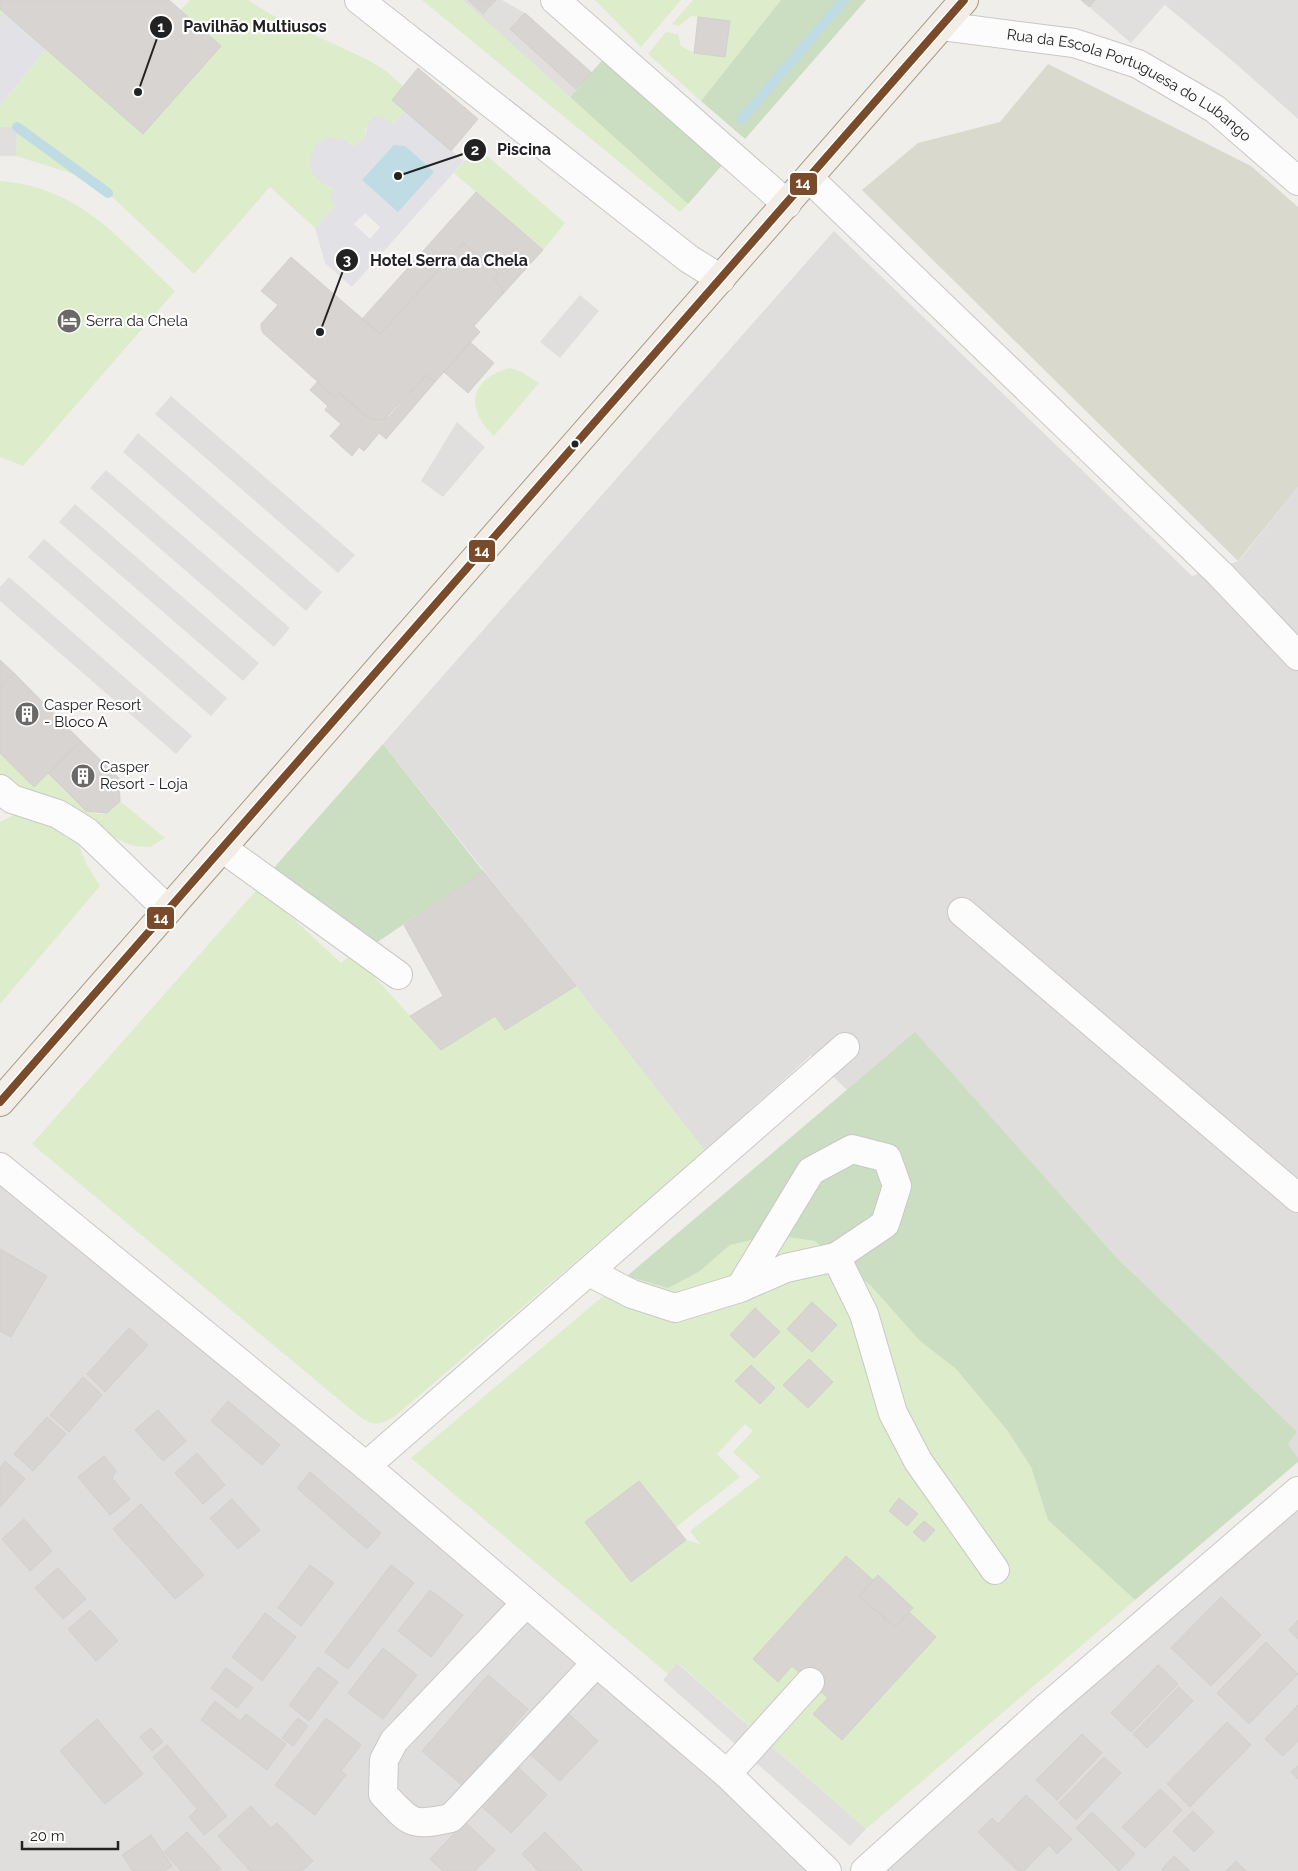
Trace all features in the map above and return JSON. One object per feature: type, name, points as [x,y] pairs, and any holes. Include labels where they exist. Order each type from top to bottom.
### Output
[{"type":"main road","points":[[0,1102],[964,0]]},
{"type":"street","points":[[359,0],[690,259],[721,279]]},
{"type":"street","points":[[555,0],[787,204]]},
{"type":"street","name":"Rua da Escola Portuguesa do Lubango","points":[[942,26],[1074,43],[1138,64],[1215,109],[1298,181]]},
{"type":"street","points":[[809,178],[1220,574],[1298,656]]},
{"type":"street","points":[[4,795],[58,814],[87,832],[168,910]]},
{"type":"street","points":[[222,848],[398,975]]},
{"type":"street","points":[[962,912],[1298,1198]]},
{"type":"street","points":[[366,1466],[845,1047]]},
{"type":"street","points":[[589,1272],[632,1294],[675,1308],[740,1288],[786,1268],[836,1257],[885,1224],[897,1186],[886,1158],[852,1149],[811,1171],[740,1288]]},
{"type":"street","points":[[0,1167],[366,1466],[727,1774],[827,1871]]},
{"type":"street","points":[[836,1257],[864,1314],[893,1413],[918,1461],[995,1570]]},
{"type":"street","points":[[865,1871],[1048,1706],[1298,1491]]},
{"type":"street","points":[[526,1603],[394,1741],[384,1760],[384,1794],[409,1820],[428,1823],[451,1818],[596,1662]]},
{"type":"street","points":[[727,1774],[810,1682]]},
{"type":"shaded area","points":[[463,0],[502,0],[525,13],[592,73],[570,97]]},
{"type":"shaded area","points":[[1081,0],[1169,0],[1131,43]]},
{"type":"shaded area","points":[[1169,0],[1298,0],[1298,119],[1235,63],[1165,5]]},
{"type":"shaded area","points":[[3,12],[46,49],[0,106],[0,16]]},
{"type":"shaded area","points":[[1048,64],[1251,166],[1298,207],[1298,487],[1238,561],[862,190],[918,143],[1000,122]]},
{"type":"shaded area","points":[[405,111],[464,161],[352,287],[325,263],[315,228],[336,205],[329,198],[335,190],[320,182],[314,174],[310,168],[311,155],[317,143],[328,137],[345,140],[354,146],[365,136],[368,122],[375,117],[383,117],[393,124]],"holes":[[[365,213],[380,227],[370,239],[354,224]]]},
{"type":"shaded area","points":[[0,127],[17,127],[16,156],[0,156]]},
{"type":"shaded area","points":[[834,231],[1192,576],[1239,561],[1298,487],[1298,1458],[1287,1444],[1296,1432],[1117,1258],[915,1033],[847,1090],[811,1055],[705,1151],[383,744]]},
{"type":"shaded area","points":[[580,295],[599,311],[560,358],[540,342]]},
{"type":"shaded area","points":[[171,396],[355,555],[338,573],[155,414]]},
{"type":"shaded area","points":[[457,422],[485,447],[443,497],[421,481]]},
{"type":"shaded area","points":[[138,433],[322,592],[306,611],[123,452]]},
{"type":"shaded area","points":[[106,470],[290,628],[274,647],[90,488]]},
{"type":"shaded area","points":[[75,504],[259,663],[243,681],[59,522]]},
{"type":"shaded area","points":[[44,539],[227,698],[211,716],[28,557]]},
{"type":"shaded area","points":[[9,577],[192,736],[176,754],[0,601],[0,587]]},
{"type":"shaded area","points":[[0,1167],[827,1871],[0,1871]]},
{"type":"shaded area","points":[[1298,1491],[1298,1871],[865,1871]]},
{"type":"shaded area","points":[[677,1663],[866,1829],[850,1846],[663,1680]]},
{"type":"green space","points":[[0,0],[180,10],[190,0],[248,0],[270,14],[368,60],[386,71],[403,86],[392,100],[405,111],[393,124],[365,129],[365,136],[354,146],[345,140],[328,187],[335,190],[336,205],[315,228],[270,187],[194,274],[108,193],[80,176],[16,156],[17,127],[0,127],[0,106],[46,49],[0,16]]},
{"type":"green space","points":[[422,0],[463,0],[688,204],[680,212]]},
{"type":"green space","points":[[595,0],[681,0],[641,47]]},
{"type":"green space","points":[[693,0],[781,0],[701,101],[648,54],[666,32],[678,34],[681,46],[694,53],[698,17],[691,16],[679,26],[672,24]]},
{"type":"green space","points":[[781,0],[866,0],[745,139],[701,101]]},
{"type":"green space","points":[[605,57],[724,163],[688,204],[570,97]]},
{"type":"green space","points":[[477,147],[565,223],[543,250],[454,173]]},
{"type":"green space","points":[[0,181],[28,185],[54,194],[76,205],[116,235],[175,291],[23,466],[0,457]]},
{"type":"green space","points":[[510,368],[522,372],[539,383],[494,436],[478,416],[476,396],[479,387],[486,379]]},
{"type":"green space","points":[[383,744],[483,871],[376,943],[272,870]]},
{"type":"green space","points":[[0,753],[34,787],[48,773],[84,808],[93,812],[101,814],[108,812],[120,801],[165,838],[150,847],[133,846],[23,799],[0,775]]},
{"type":"green space","points":[[14,815],[54,825],[65,837],[77,841],[87,865],[100,886],[0,1004],[0,822]]},
{"type":"green space","points":[[259,887],[341,963],[353,953],[441,1050],[495,1016],[505,1030],[576,986],[705,1151],[394,1417],[381,1423],[370,1422],[361,1418],[32,1144]]},
{"type":"green space","points":[[915,1032],[1117,1258],[1297,1432],[1288,1444],[1298,1458],[1298,1462],[1135,1600],[1048,1520],[1031,1467],[1007,1430],[956,1369],[920,1341],[871,1286],[815,1241],[772,1235],[730,1245],[700,1271],[668,1288],[627,1276]]},
{"type":"green space","points":[[772,1235],[815,1241],[871,1286],[920,1341],[956,1369],[1007,1430],[1031,1467],[1048,1520],[1135,1600],[866,1829],[678,1663],[668,1674],[411,1458],[627,1276],[700,1271],[730,1245]],"holes":[[[745,1424],[753,1431],[733,1452],[760,1477],[690,1531],[700,1544],[686,1540],[631,1582],[585,1522],[639,1481],[676,1527],[740,1477],[717,1454]]]},
{"type":"water","points":[[394,145],[405,146],[434,172],[398,212],[362,180]]},
{"type":"building","points":[[0,0],[169,0],[221,46],[143,134],[0,9]]},
{"type":"building","points":[[468,0],[496,0],[483,14]]},
{"type":"building","points":[[1081,0],[1095,0],[1089,7]]},
{"type":"building","points":[[525,13],[592,73],[576,89],[510,29]]},
{"type":"building","points":[[698,17],[730,21],[725,57],[694,53]]},
{"type":"building","points":[[418,68],[478,119],[451,151],[392,100]]},
{"type":"building","points":[[476,192],[543,250],[502,295],[501,286],[494,280],[499,274],[463,243],[380,334],[362,319]]},
{"type":"building","points":[[463,243],[499,274],[494,280],[501,286],[502,295],[474,326],[480,332],[435,382],[426,375],[384,420],[370,419],[339,393],[335,397],[263,333],[261,324],[278,305],[261,291],[291,257],[380,334]]},
{"type":"building","points":[[470,342],[494,363],[468,393],[444,372]]},
{"type":"building","points":[[426,375],[435,382],[386,439],[379,433],[364,451],[359,447],[352,456],[330,436],[341,424],[325,410],[328,406],[310,390],[317,382],[335,397],[339,393],[370,419],[377,421],[389,417]]},
{"type":"building","points":[[0,660],[14,673],[0,687]]},
{"type":"building","name":"Casper Resort - Bloco A","points":[[14,673],[81,741],[34,787],[0,753],[0,687]]},
{"type":"building","name":"Casper Resort - Loja","points":[[81,741],[119,778],[120,801],[107,813],[86,811],[48,773]]},
{"type":"building","points":[[483,871],[576,986],[505,1030],[495,1016],[441,1050],[410,1016],[443,996],[404,925]]},
{"type":"building","points":[[0,1249],[47,1276],[11,1337],[0,1331]]},
{"type":"building","points":[[812,1302],[837,1325],[812,1352],[787,1329]]},
{"type":"building","points":[[755,1308],[780,1332],[754,1358],[730,1335]]},
{"type":"building","points":[[129,1328],[148,1345],[105,1392],[87,1374]]},
{"type":"building","points":[[809,1359],[833,1382],[808,1408],[783,1385]]},
{"type":"building","points":[[751,1365],[775,1388],[760,1404],[735,1381]]},
{"type":"building","points":[[83,1377],[102,1395],[69,1432],[50,1415]]},
{"type":"building","points":[[228,1401],[280,1445],[262,1465],[211,1421]]},
{"type":"building","points":[[158,1410],[186,1441],[163,1461],[135,1430]]},
{"type":"building","points":[[47,1417],[66,1434],[33,1471],[14,1454]]},
{"type":"building","points":[[197,1453],[225,1485],[203,1504],[175,1473]]},
{"type":"building","points":[[104,1456],[116,1471],[112,1478],[130,1499],[110,1515],[78,1477]]},
{"type":"building","points":[[5,1461],[25,1479],[0,1507],[0,1468]]},
{"type":"building","points":[[310,1472],[381,1533],[367,1549],[297,1488]]},
{"type":"building","points":[[639,1481],[686,1540],[631,1582],[585,1522]]},
{"type":"building","points":[[899,1498],[918,1514],[907,1526],[889,1511]]},
{"type":"building","points":[[232,1499],[260,1530],[238,1549],[210,1518]]},
{"type":"building","points":[[141,1504],[204,1575],[175,1599],[113,1529]]},
{"type":"building","points":[[24,1519],[52,1551],[30,1571],[2,1539]]},
{"type":"building","points":[[924,1521],[935,1530],[924,1542],[913,1532]]},
{"type":"building","points":[[846,1556],[873,1580],[859,1596],[895,1627],[909,1612],[936,1637],[842,1740],[813,1714],[828,1698],[792,1666],[778,1682],[753,1659]]},
{"type":"building","points":[[310,1565],[334,1583],[301,1626],[278,1608]]},
{"type":"building","points":[[391,1565],[414,1583],[348,1669],[325,1652]]},
{"type":"building","points":[[58,1568],[86,1599],[63,1619],[35,1588]]},
{"type":"building","points":[[878,1575],[913,1608],[895,1627],[859,1596]]},
{"type":"building","points":[[430,1590],[463,1615],[431,1657],[398,1631]]},
{"type":"building","points":[[1221,1597],[1261,1635],[1211,1686],[1171,1648]]},
{"type":"building","points":[[90,1610],[118,1641],[96,1661],[68,1629]]},
{"type":"building","points":[[265,1613],[296,1637],[262,1681],[232,1657]]},
{"type":"building","points":[[1298,1620],[1298,1639],[1289,1630]]},
{"type":"building","points":[[1266,1642],[1298,1674],[1249,1724],[1217,1693]]},
{"type":"building","points":[[383,1648],[417,1675],[383,1719],[348,1693]]},
{"type":"building","points":[[1158,1665],[1178,1684],[1131,1732],[1111,1713]]},
{"type":"building","points":[[318,1667],[338,1682],[309,1721],[289,1705]]},
{"type":"building","points":[[226,1668],[253,1688],[237,1708],[211,1688]]},
{"type":"building","points":[[488,1675],[528,1709],[463,1786],[422,1751]]},
{"type":"building","points":[[1179,1687],[1193,1701],[1147,1748],[1133,1734]]},
{"type":"building","points":[[215,1701],[240,1721],[246,1714],[286,1744],[267,1770],[201,1720]]},
{"type":"building","points":[[1298,1705],[1298,1741],[1283,1756],[1265,1739]]},
{"type":"building","points":[[569,1714],[598,1741],[560,1781],[531,1755]]},
{"type":"building","points":[[298,1718],[308,1726],[293,1746],[282,1738]]},
{"type":"building","points":[[326,1718],[361,1745],[341,1771],[346,1775],[315,1815],[275,1785]]},
{"type":"building","points":[[97,1719],[143,1774],[105,1804],[60,1751]]},
{"type":"building","points":[[1227,1722],[1251,1745],[1190,1807],[1167,1784]]},
{"type":"building","points":[[151,1728],[163,1742],[152,1751],[140,1737]]},
{"type":"building","points":[[1082,1734],[1102,1753],[1057,1800],[1036,1780]]},
{"type":"building","points":[[167,1745],[227,1816],[204,1835],[189,1817],[197,1809],[153,1757]]},
{"type":"building","points":[[1104,1757],[1121,1773],[1076,1820],[1059,1803]]},
{"type":"building","points":[[515,1764],[547,1795],[511,1833],[478,1803]]},
{"type":"building","points":[[1298,1766],[1298,1779],[1291,1772]]},
{"type":"building","points":[[1160,1789],[1182,1810],[1145,1848],[1122,1827]]},
{"type":"building","points":[[1026,1795],[1072,1839],[1057,1854],[1049,1845],[1024,1871],[1018,1871],[978,1832],[992,1818],[998,1824]]},
{"type":"building","points":[[251,1806],[271,1828],[277,1823],[313,1861],[302,1871],[250,1871],[218,1836]]},
{"type":"building","points":[[1193,1811],[1214,1832],[1194,1852],[1173,1831]]},
{"type":"building","points":[[1092,1812],[1135,1854],[1119,1871],[1076,1828]]},
{"type":"building","points":[[465,1822],[495,1850],[475,1871],[443,1871],[430,1859]]},
{"type":"building","points":[[187,1832],[221,1869],[218,1871],[181,1871],[164,1852]]},
{"type":"building","points":[[545,1832],[583,1871],[538,1871],[522,1854]]},
{"type":"building","points":[[151,1835],[172,1866],[165,1871],[133,1871],[122,1855]]},
{"type":"building","points":[[1174,1856],[1190,1871],[1164,1871],[1162,1869]]},
{"type":"building","points":[[1236,1861],[1246,1871],[1226,1871]]},
{"type":"waterway","points":[[742,119],[844,0]]},
{"type":"waterway","points":[[17,127],[108,193]]},
{"type":"transit line","name":"14","points":[[0,1102],[964,0]]},
{"type":"place","name":"Pavilhão Multiusos","points":[[138,92]]},
{"type":"place","name":"Piscina","points":[[398,176]]},
{"type":"place","name":"Serra da Chela","points":[[69,321]]},
{"type":"place","name":"Hotel Serra da Chela","points":[[320,332]]},
{"type":"place","name":"Casper Resort - Bloco A","points":[[27,714]]},
{"type":"place","name":"Casper Resort - Loja","points":[[83,776]]}]
